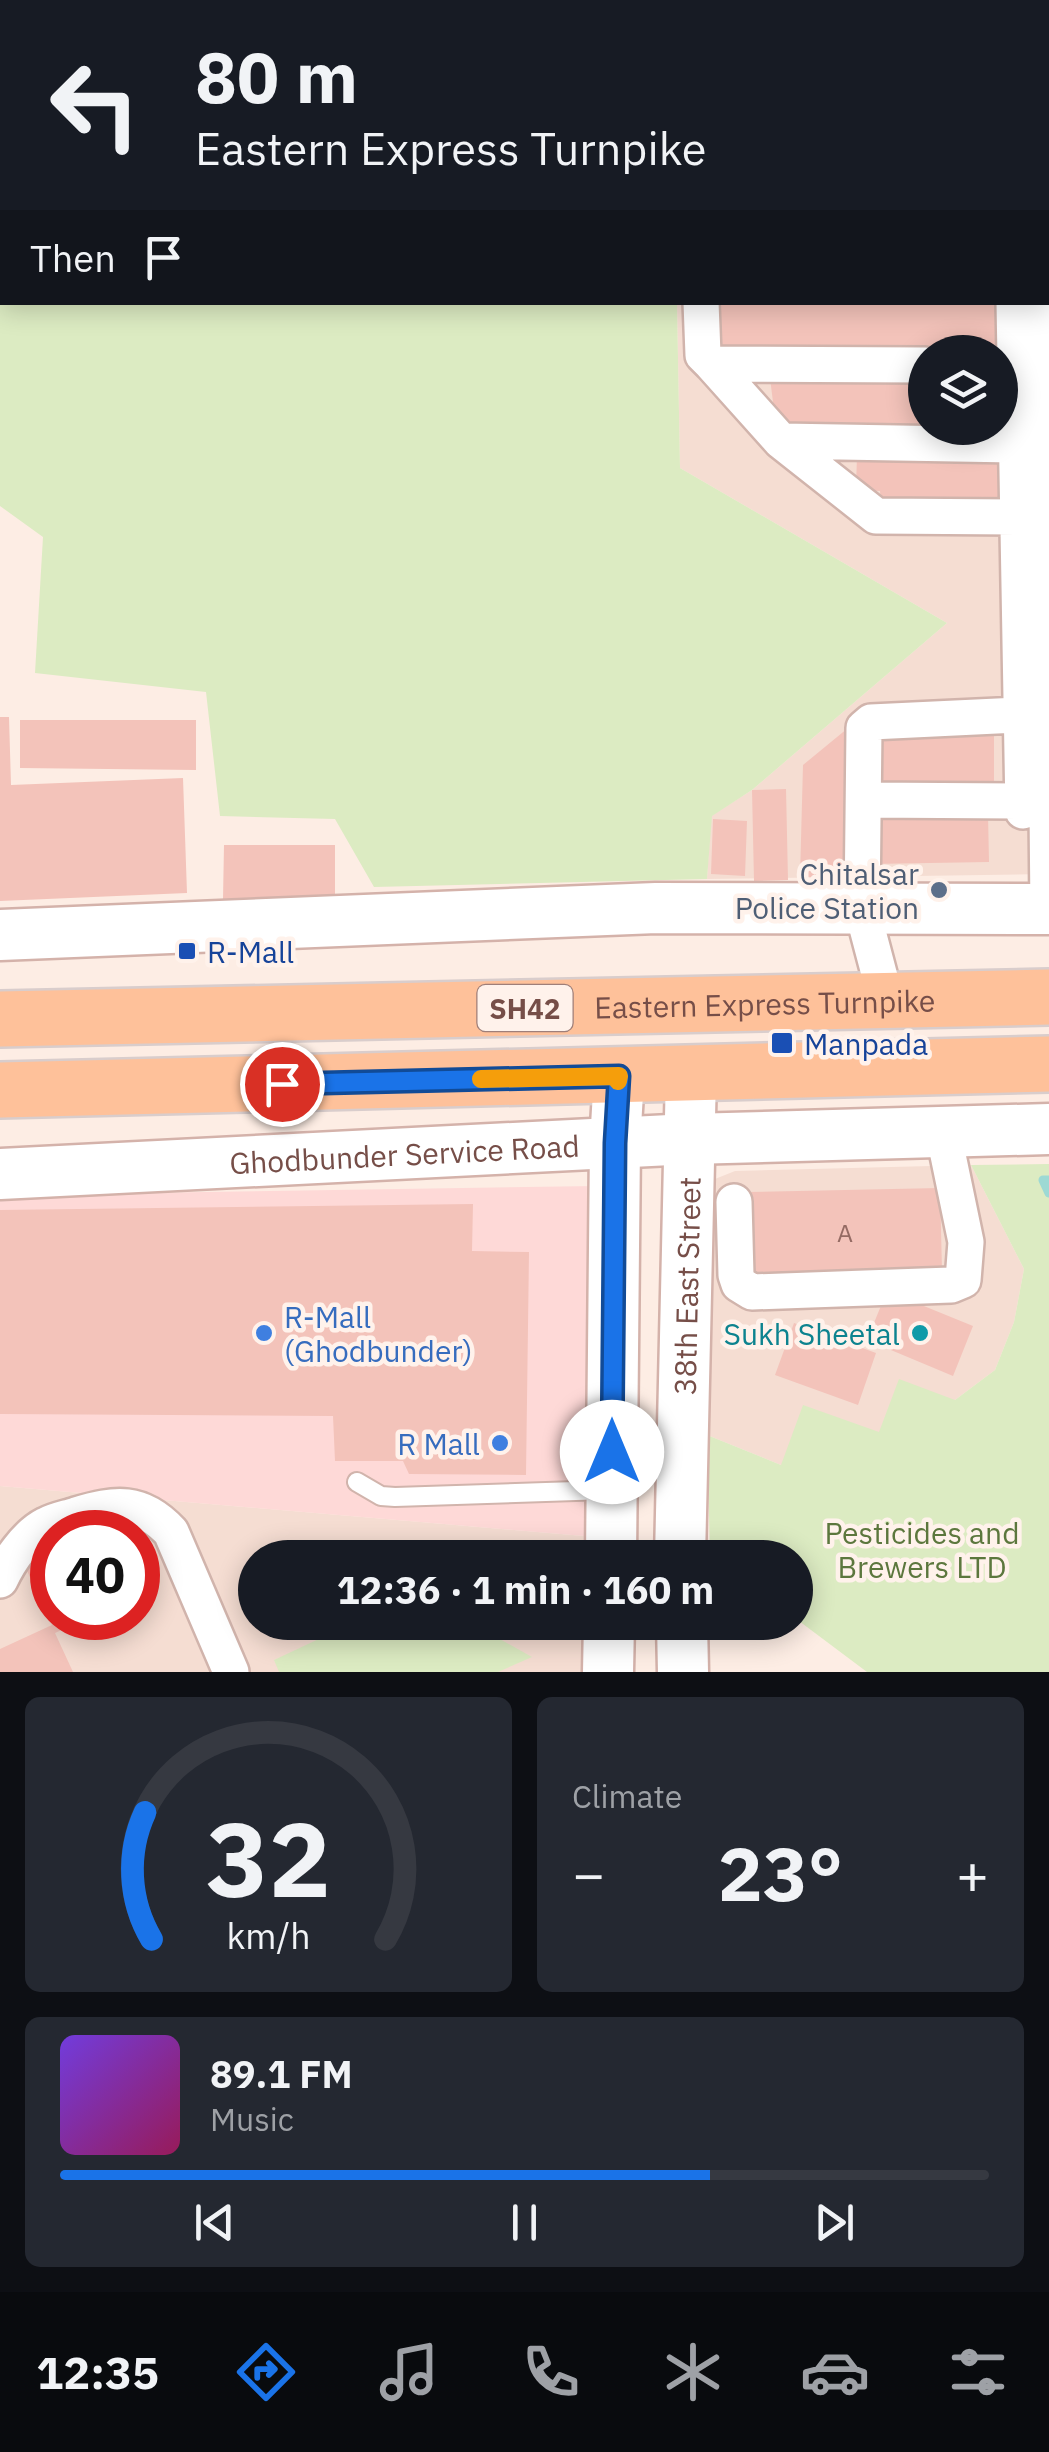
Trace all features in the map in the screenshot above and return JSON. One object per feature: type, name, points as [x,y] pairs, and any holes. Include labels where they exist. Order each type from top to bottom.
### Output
[{"type":"main road","name":"Eastern Express Turnpike","points":[[0,1018],[1049,997]]},
{"type":"main road","points":[[0,1090],[1049,1064]]},
{"type":"street","points":[[701,305],[703,355],[780,441],[876,516],[1016,518]]},
{"type":"street","points":[[1011,335],[1014,305]]},
{"type":"street","points":[[1041,910],[1042,305]]},
{"type":"street","points":[[712,364],[908,364]]},
{"type":"street","points":[[780,441],[908,443]]},
{"type":"street","points":[[1015,445],[1023,801],[1041,910]]},
{"type":"street","points":[[886,1000],[862,909],[864,728],[871,722],[1019,716]]},
{"type":"street","points":[[864,800],[1023,801]]},
{"type":"street","points":[[0,935],[656,908],[1041,910]]},
{"type":"street","name":"38th East Street","points":[[680,1540],[691,1073]]},
{"type":"street","points":[[619,1076],[612,1524],[680,1540]]},
{"type":"street","name":"Ghodbunder Service Road","points":[[0,1174],[690,1138],[1049,1128]]},
{"type":"street","points":[[734,1202],[736,1276],[739,1284],[752,1292],[952,1285],[963,1280],[966,1242],[944,1131]]},
{"type":"street","points":[[0,1580],[10,1560],[44,1526],[105,1507],[138,1508],[156,1516],[172,1532],[232,1672]]},
{"type":"street","points":[[608,1672],[609,1640]]},
{"type":"street","points":[[682,1640],[683,1672]]},
{"type":"lane","points":[[357,1482],[381,1496],[612,1524]]},
{"type":"shaded area","points":[[677,305],[1048,305],[1049,874],[707,879],[711,816],[752,790],[947,623],[680,468]]},
{"type":"shaded area","points":[[971,1165],[1024,1269],[1014,1322],[995,1370],[955,1400],[880,1433],[781,1465],[707,1435],[701,1202],[715,1179],[735,1171]]},
{"type":"shaded area","name":"R-Mall (Ghodbunder)","points":[[596,1186],[584,1536],[0,1486],[0,1195]]},
{"type":"shaded area","points":[[0,1486],[584,1536],[584,1540],[238,1540],[238,1640],[584,1640],[584,1672],[0,1672]]},
{"type":"green space","points":[[0,305],[677,305],[680,468],[947,623],[752,790],[712,816],[707,879],[374,887],[335,819],[220,816],[206,692],[35,673],[43,537],[0,506]]},
{"type":"green space","name":"Pesticides and Brewers LTD","points":[[1049,1164],[1049,1672],[867,1672],[813,1632],[813,1540],[710,1540],[707,1435],[781,1465],[803,1405],[879,1432],[899,1379],[955,1400],[995,1370],[1014,1322],[1024,1269],[971,1165]]},
{"type":"green space","points":[[317,1640],[502,1640],[532,1657],[498,1672],[279,1672],[274,1660]]},
{"type":"building","points":[[709,305],[997,305],[998,335],[908,335],[908,350],[709,352]]},
{"type":"building","points":[[770,378],[908,378],[908,430],[776,426]]},
{"type":"building","points":[[857,454],[1001,454],[1000,506],[881,502],[880,491],[856,490]]},
{"type":"building","points":[[0,717],[9,717],[11,785],[183,778],[187,893],[0,901]]},
{"type":"building","points":[[20,720],[196,720],[196,770],[20,768]]},
{"type":"building","points":[[848,728],[847,877],[800,877],[803,765]]},
{"type":"building","points":[[994,734],[994,782],[875,784],[875,736]]},
{"type":"building","points":[[786,789],[788,880],[754,881],[752,790]]},
{"type":"building","points":[[988,814],[989,862],[870,864],[869,816]]},
{"type":"building","points":[[713,819],[747,821],[745,876],[711,874]]},
{"type":"building","points":[[224,845],[335,845],[335,900],[223,899]]},
{"type":"building","points":[[940,1188],[942,1271],[749,1276],[747,1192]]},
{"type":"building","name":"R-Mall (Ghodbunder)","points":[[473,1204],[472,1251],[529,1252],[526,1475],[409,1474],[403,1461],[335,1461],[333,1416],[0,1414],[0,1210]]},
{"type":"building","name":"Sukh Sheetal","points":[[887,1291],[973,1326],[953,1376],[867,1340]]},
{"type":"building","points":[[794,1323],[876,1353],[858,1405],[775,1375]]},
{"type":"building","points":[[30,1559],[30,1577],[23,1562]]},
{"type":"building","points":[[30,1635],[30,1640],[58,1640],[73,1672],[0,1672],[0,1649]]},
{"type":"waterway","points":[[1049,1180],[1043,1180],[1049,1193]]},
{"type":"slow traffic","points":[[481,1079],[619,1076],[618,1081]]},
{"type":"place","name":"Chitalsar Police Station","points":[[939,890]]},
{"type":"place","name":"R-Mall","points":[[187,951]]},
{"type":"place","name":"Manpada","points":[[782,1043]]},
{"type":"place","name":"R-Mall (Ghodbunder)","points":[[264,1333]]},
{"type":"place","name":"Sukh Sheetal","points":[[920,1333]]},
{"type":"place","name":"R Mall","points":[[500,1443]]},
{"type":"route","points":[[282,1084],[619,1076],[612,1452]]}]
